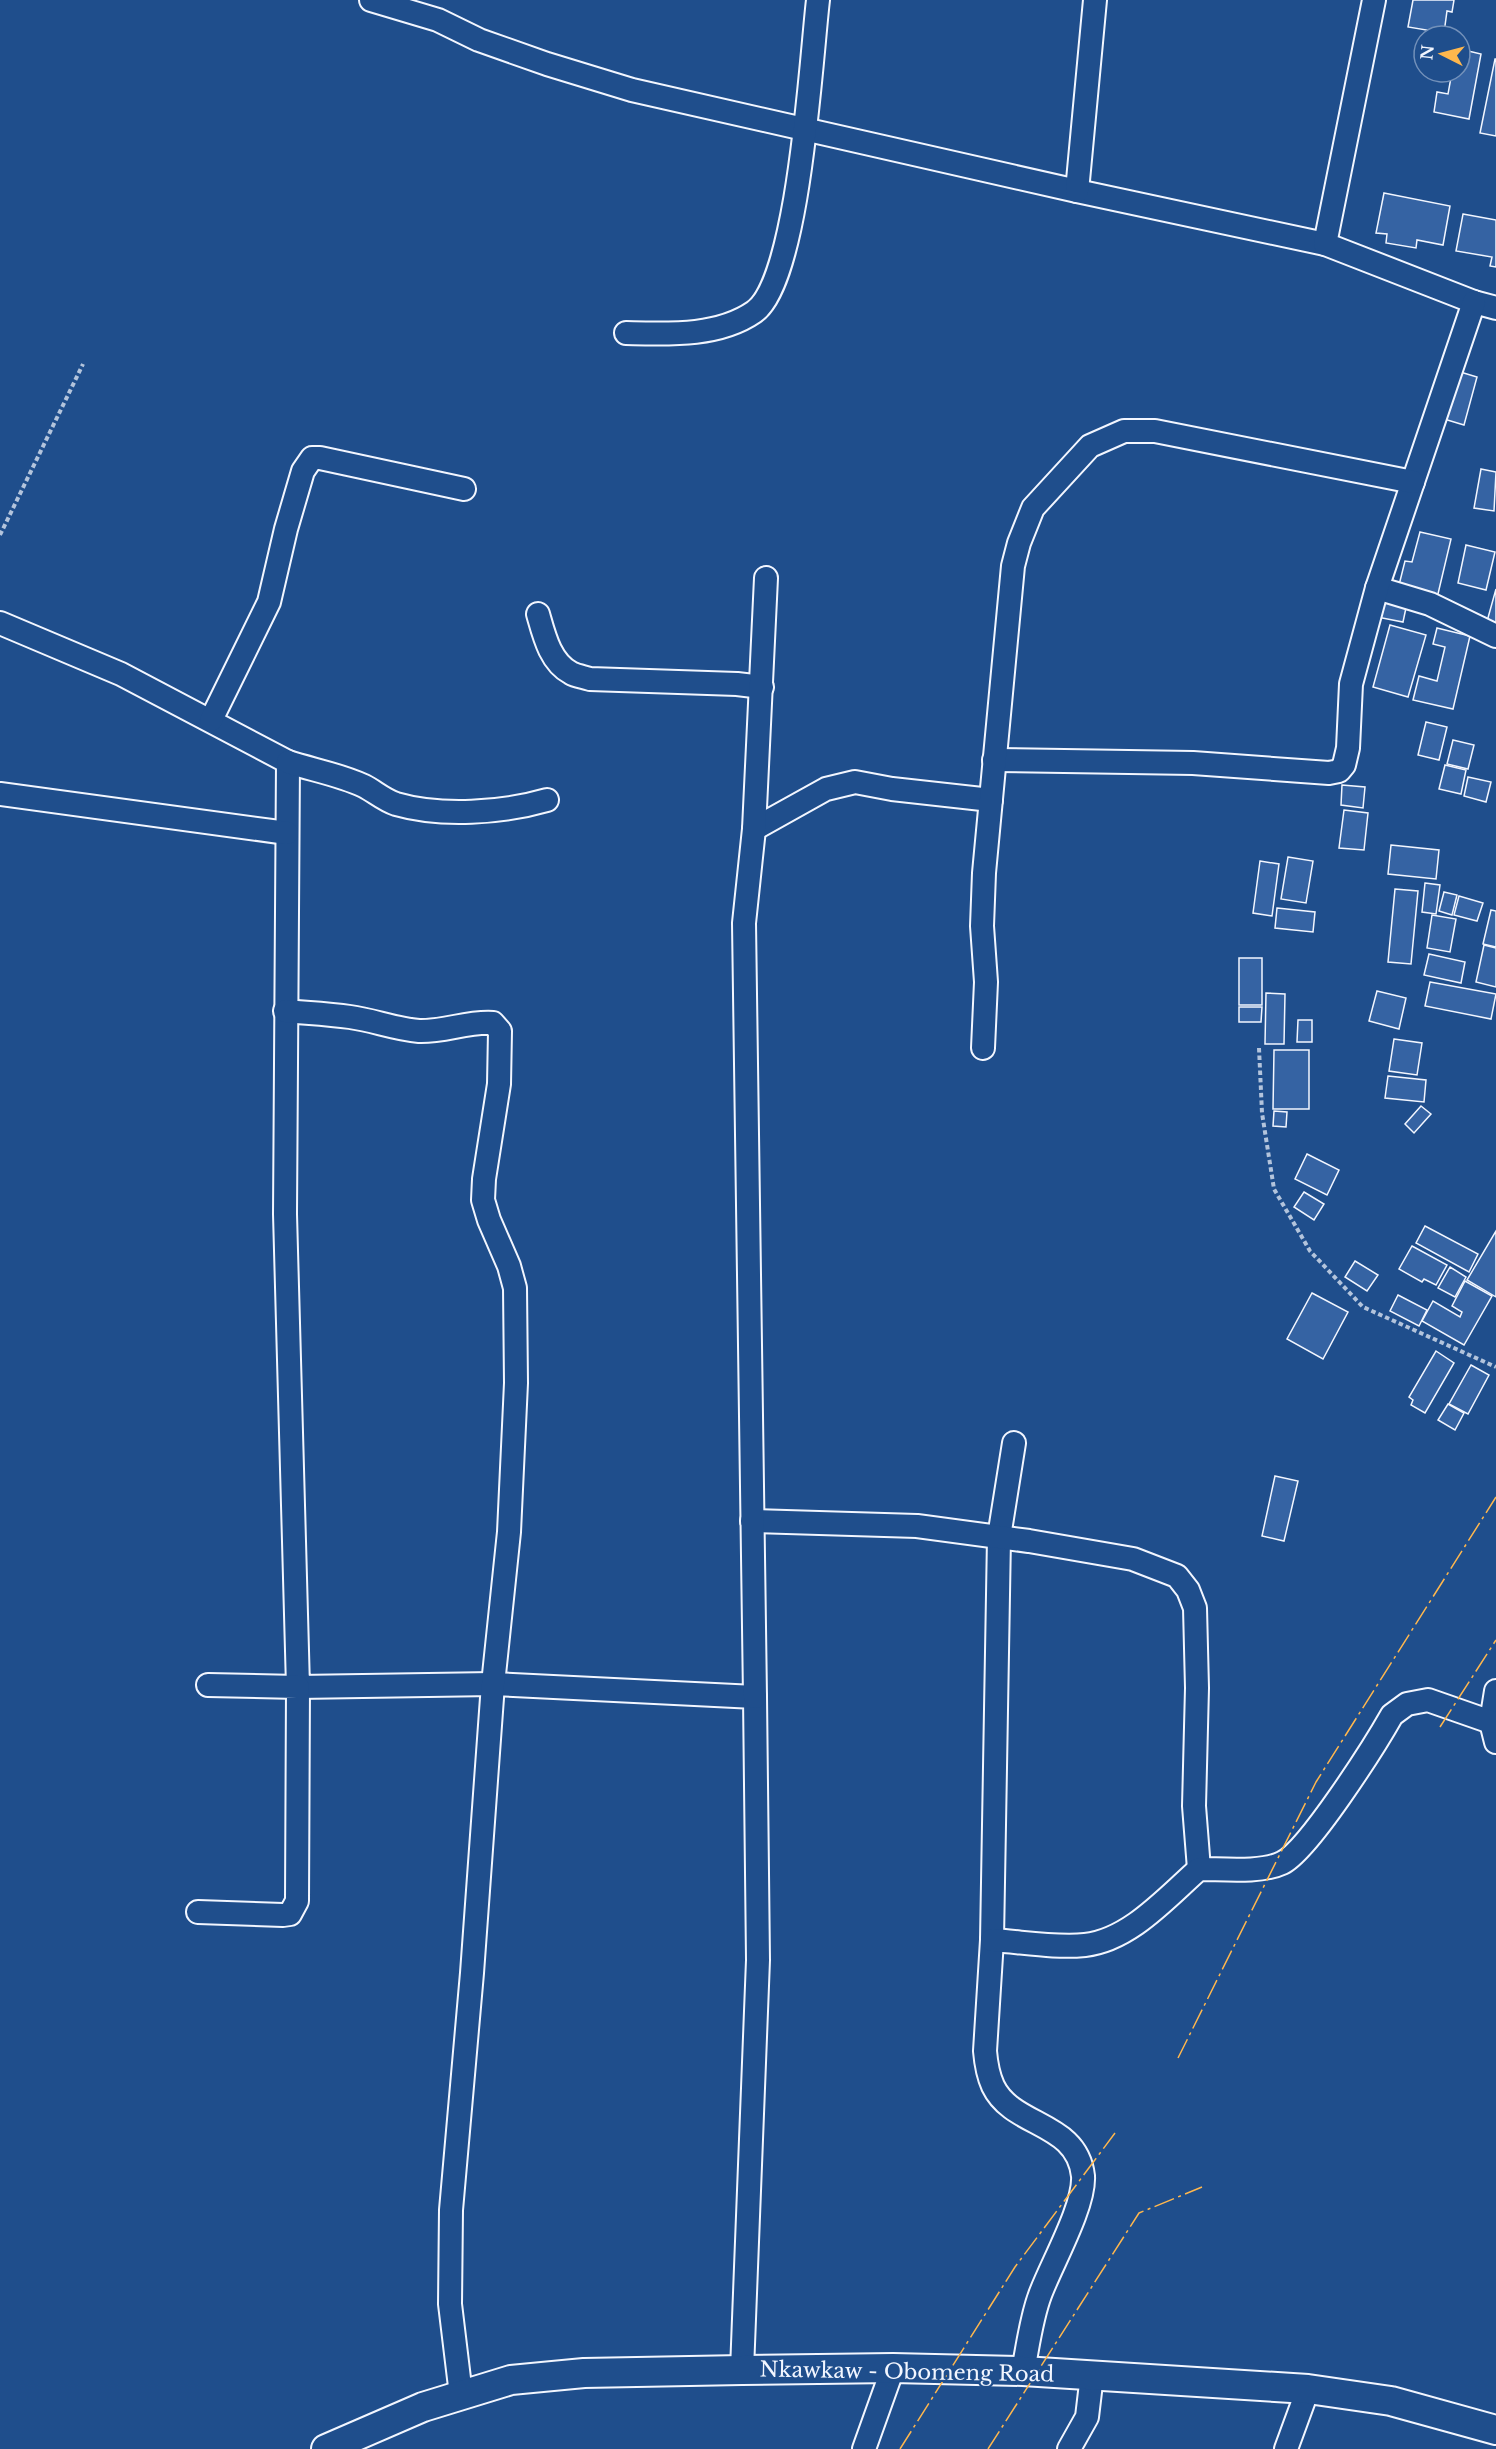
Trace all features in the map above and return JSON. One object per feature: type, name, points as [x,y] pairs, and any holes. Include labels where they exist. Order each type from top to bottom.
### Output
[{"type":"main road","name":"Nkawkaw - Obomeng Road","points":[[326,2449],[423,2407],[512,2380],[546,2375],[742,2370],[893,2368],[1023,2371],[1308,2389],[1391,2401],[1496,2430]]},
{"type":"street","points":[[371,0],[440,10],[479,40],[546,64],[632,90],[1077,191],[1326,244],[1474,302],[1496,308]]},
{"type":"street","points":[[626,333],[666,334],[706,330],[756,312],[768,299],[790,226],[806,128],[818,0]]},
{"type":"street","points":[[1077,191],[1095,0]]},
{"type":"street","points":[[1326,244],[1374,0]]},
{"type":"street","points":[[994,760],[1193,763],[1329,773],[1339,771],[1344,765],[1348,748],[1351,684],[1377,588],[1474,302]]},
{"type":"street","points":[[983,1048],[986,982],[982,926],[994,760],[1013,566],[1018,543],[1034,508],[1089,446],[1124,431],[1155,430],[1413,482]]},
{"type":"street","points":[[212,720],[269,602],[286,529],[303,471],[312,458],[464,489]]},
{"type":"street","points":[[742,2370],[758,1960],[744,923],[754,829],[766,578]]},
{"type":"street","points":[[1377,588],[1430,604],[1496,636]]},
{"type":"street","points":[[538,614],[546,643],[559,662],[571,674],[590,679],[737,684],[762,687]]},
{"type":"street","points":[[0,623],[122,674],[288,762],[362,785],[392,802],[412,808],[462,811],[498,810],[547,800]]},
{"type":"street","points":[[198,1912],[283,1915],[290,1914],[297,1900],[298,1687],[285,1214],[288,762]]},
{"type":"street","points":[[754,829],[826,789],[855,782],[892,789],[991,800]]},
{"type":"street","points":[[0,794],[287,833]]},
{"type":"street","points":[[285,1011],[352,1017],[388,1027],[420,1031],[450,1029],[482,1022],[493,1023],[500,1031],[500,1084],[484,1179],[483,1200],[509,1266],[515,1288],[516,1383],[509,1532],[493,1684],[472,1973],[451,2210],[450,2304],[461,2395]]},
{"type":"street","points":[[1014,1443],[999,1537],[992,1940],[985,2051],[987,2067],[994,2088],[1009,2105],[1072,2145],[1080,2159],[1083,2179],[1078,2204],[1038,2298],[1023,2371]]},
{"type":"street","points":[[752,1521],[917,1526],[1099,1552],[1133,1559],[1177,1576],[1188,1590],[1195,1608],[1197,1688],[1194,1806],[1199,1869]]},
{"type":"street","points":[[208,1685],[298,1687],[493,1684],[755,1697]]},
{"type":"street","points":[[992,1940],[1059,1946],[1087,1945],[1107,1939],[1149,1913],[1199,1869],[1265,1868],[1282,1863],[1305,1844],[1392,1715],[1407,1704],[1428,1700],[1493,1732],[1496,1691]]},
{"type":"street","points":[[864,2449],[893,2368]]},
{"type":"street","points":[[1069,2449],[1087,2416],[1092,2375]]},
{"type":"street","points":[[1286,2449],[1308,2389]]},
{"type":"path","points":[[0,535],[83,364]]},
{"type":"path","points":[[1259,1048],[1262,1113],[1274,1189],[1310,1251],[1363,1307],[1496,1367]]},
{"type":"building","points":[[1413,0],[1454,0],[1452,12],[1447,11],[1445,24],[1412,24],[1412,28],[1408,27]]},
{"type":"building","points":[[1472,52],[1481,54],[1469,119],[1434,112],[1437,92],[1448,94],[1450,84],[1472,84]]},
{"type":"building","points":[[1496,59],[1496,136],[1480,133]]},
{"type":"building","points":[[1384,193],[1450,206],[1443,245],[1417,240],[1416,248],[1386,243],[1387,234],[1376,233]]},
{"type":"building","points":[[1463,214],[1496,220],[1496,267],[1490,266],[1492,257],[1456,251]]},
{"type":"building","points":[[1457,371],[1477,377],[1464,425],[1444,419]]},
{"type":"building","points":[[1481,469],[1496,472],[1494,511],[1474,508]]},
{"type":"building","points":[[1420,532],[1451,539],[1437,598],[1398,589],[1405,561],[1412,562]]},
{"type":"building","points":[[1466,545],[1495,552],[1486,590],[1458,583]]},
{"type":"building","points":[[1496,589],[1496,628],[1486,625]]},
{"type":"building","points":[[1381,597],[1407,603],[1403,622],[1377,617]]},
{"type":"building","points":[[1390,625],[1426,635],[1408,697],[1373,687]]},
{"type":"building","points":[[1437,628],[1470,636],[1453,709],[1413,700],[1419,676],[1437,681],[1445,647],[1433,644]]},
{"type":"building","points":[[1426,722],[1447,727],[1439,760],[1418,755]]},
{"type":"building","points":[[1453,740],[1474,745],[1468,769],[1447,764]]},
{"type":"building","points":[[1445,765],[1466,770],[1461,794],[1439,789]]},
{"type":"building","points":[[1468,777],[1491,782],[1486,802],[1464,796]]},
{"type":"building","points":[[1342,785],[1365,787],[1363,808],[1341,805]]},
{"type":"building","points":[[1344,810],[1368,813],[1364,850],[1339,848]]},
{"type":"building","points":[[1391,845],[1439,850],[1436,879],[1388,874]]},
{"type":"building","points":[[1288,857],[1313,861],[1306,903],[1281,899]]},
{"type":"building","points":[[1260,861],[1279,864],[1272,916],[1253,913]]},
{"type":"building","points":[[1425,883],[1440,885],[1436,914],[1422,912]]},
{"type":"building","points":[[1395,889],[1418,891],[1411,964],[1388,962]]},
{"type":"building","points":[[1444,892],[1457,895],[1452,915],[1439,911]]},
{"type":"building","points":[[1459,896],[1483,903],[1477,921],[1454,915]]},
{"type":"building","points":[[1277,908],[1315,912],[1313,932],[1275,928]]},
{"type":"building","points":[[1491,910],[1496,911],[1496,947],[1483,944]]},
{"type":"building","points":[[1432,915],[1456,919],[1450,952],[1427,948]]},
{"type":"building","points":[[1484,945],[1496,948],[1496,987],[1476,982]]},
{"type":"building","points":[[1429,954],[1465,962],[1461,983],[1424,975]]},
{"type":"building","points":[[1239,958],[1262,958],[1262,1005],[1239,1005]]},
{"type":"building","points":[[1430,982],[1496,994],[1491,1019],[1425,1006]]},
{"type":"building","points":[[1377,991],[1406,998],[1399,1029],[1369,1021]]},
{"type":"building","points":[[1266,993],[1285,994],[1284,1044],[1265,1044]]},
{"type":"building","points":[[1239,1007],[1262,1007],[1261,1022],[1239,1022]]},
{"type":"building","points":[[1298,1020],[1312,1020],[1312,1042],[1297,1042]]},
{"type":"building","points":[[1394,1039],[1422,1043],[1417,1075],[1389,1071]]},
{"type":"building","points":[[1274,1050],[1309,1050],[1309,1109],[1273,1109]]},
{"type":"building","points":[[1388,1076],[1426,1080],[1424,1102],[1385,1098]]},
{"type":"building","points":[[1421,1106],[1431,1114],[1414,1133],[1405,1124]]},
{"type":"building","points":[[1274,1111],[1287,1112],[1286,1127],[1273,1126]]},
{"type":"building","points":[[1307,1154],[1339,1170],[1327,1195],[1295,1179]]},
{"type":"building","points":[[1304,1192],[1324,1204],[1314,1220],[1294,1207]]},
{"type":"building","points":[[1425,1226],[1478,1254],[1469,1272],[1416,1243]]},
{"type":"building","points":[[1496,1231],[1496,1297],[1467,1280]]},
{"type":"building","points":[[1412,1246],[1447,1265],[1436,1285],[1424,1279],[1422,1282],[1399,1269]]},
{"type":"building","points":[[1355,1261],[1378,1275],[1367,1291],[1345,1277]]},
{"type":"building","points":[[1450,1267],[1466,1277],[1455,1297],[1438,1288]]},
{"type":"building","points":[[1465,1281],[1492,1296],[1464,1345],[1422,1321],[1433,1301],[1460,1317],[1462,1312],[1452,1306]]},
{"type":"building","points":[[1312,1293],[1348,1312],[1323,1359],[1287,1339]]},
{"type":"building","points":[[1398,1295],[1427,1310],[1419,1326],[1390,1311]]},
{"type":"building","points":[[1436,1351],[1454,1363],[1425,1413],[1411,1405],[1413,1400],[1409,1397]]},
{"type":"building","points":[[1471,1365],[1489,1375],[1468,1414],[1449,1404]]},
{"type":"building","points":[[1448,1404],[1464,1413],[1455,1430],[1438,1420]]},
{"type":"building","points":[[1275,1476],[1298,1481],[1284,1541],[1262,1536]]},
{"type":"power","points":[[1178,2058],[1316,1782],[1496,1497]]},
{"type":"power","points":[[1440,1727],[1496,1640]]},
{"type":"power","points":[[900,2449],[1015,2267],[1115,2133]]},
{"type":"power","points":[[988,2449],[1139,2213],[1202,2187]]}]
